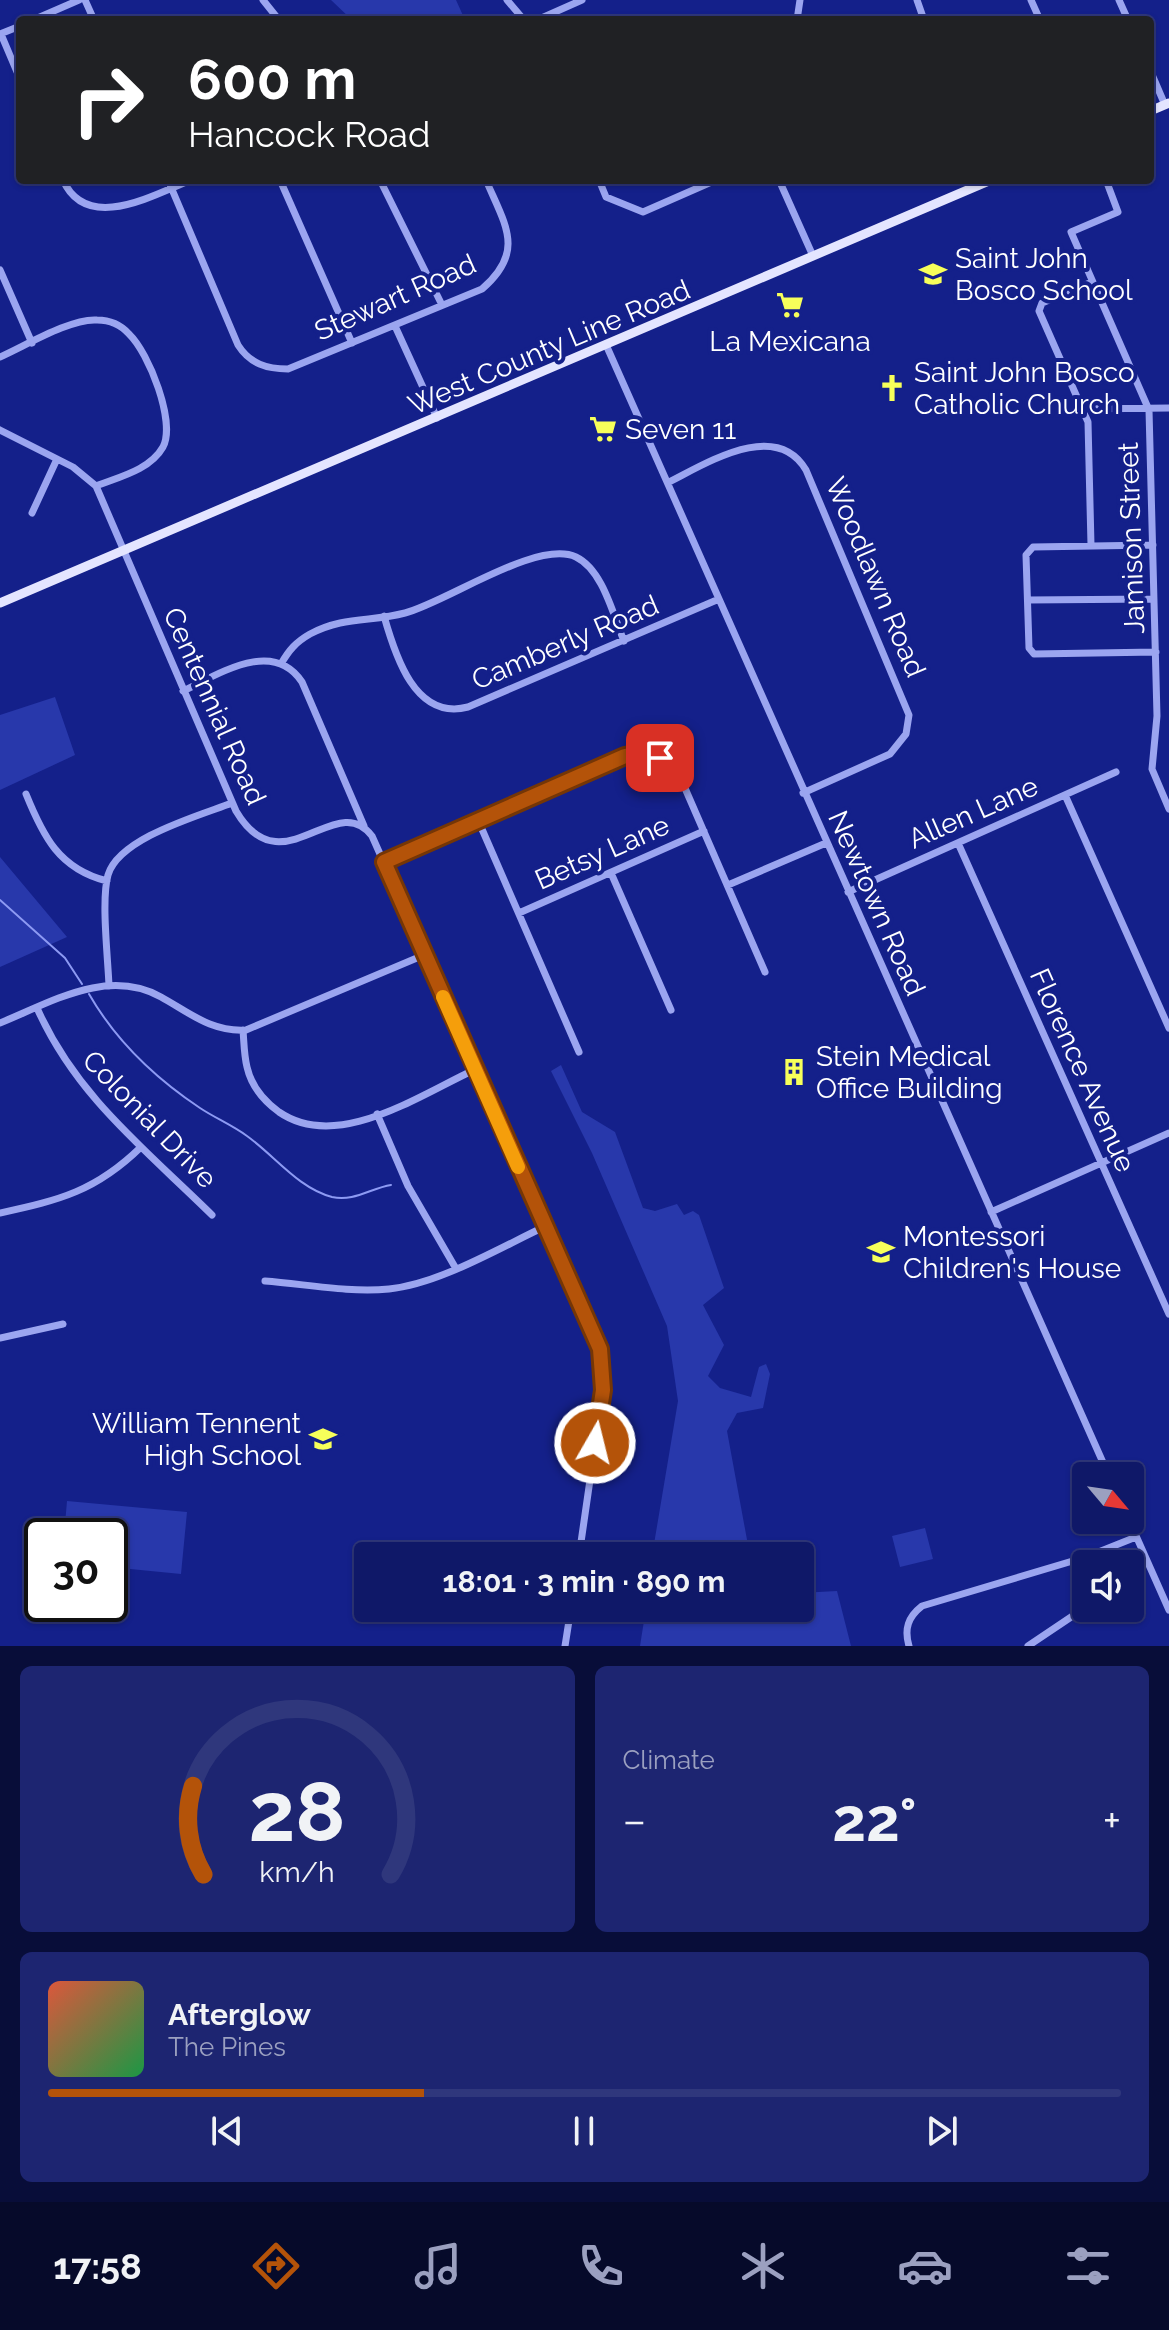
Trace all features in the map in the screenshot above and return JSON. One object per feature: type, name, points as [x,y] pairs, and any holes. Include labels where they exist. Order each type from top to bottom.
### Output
[{"type":"main road","name":"West County Line Road","points":[[0,603],[607,347],[982,184]]},
{"type":"street","points":[[43,16],[82,0]]},
{"type":"street","points":[[263,0],[276,16]]},
{"type":"street","points":[[507,0],[521,16]]},
{"type":"street","points":[[546,16],[582,0]]},
{"type":"street","points":[[0,34],[16,70]]},
{"type":"street","points":[[1154,78],[1167,104]]},
{"type":"street","points":[[66,184],[80,200],[110,209],[170,184]]},
{"type":"street","name":"Stewart Road","points":[[170,184],[238,345],[244,354],[259,364],[288,369],[482,289],[498,273],[508,253],[508,231],[488,184]]},
{"type":"street","points":[[282,184],[352,343]]},
{"type":"street","points":[[382,184],[442,305]]},
{"type":"street","points":[[601,184],[606,197],[643,212],[707,184]]},
{"type":"street","points":[[781,184],[813,256]]},
{"type":"street","name":"Jamison Street","points":[[1108,184],[1118,212],[1071,232],[1149,408],[1157,721],[1152,769],[1169,809]]},
{"type":"street","points":[[0,270],[32,343]]},
{"type":"street","points":[[1091,545],[1088,429],[1083,409],[1039,307],[1092,282]]},
{"type":"street","points":[[0,357],[83,321],[101,320],[125,330],[141,351],[166,411],[167,438],[158,454],[144,466],[96,486],[83,473],[0,430]]},
{"type":"street","points":[[395,326],[437,418]]},
{"type":"street","name":"Newtown Road","points":[[607,347],[1103,1462]]},
{"type":"street","points":[[1083,409],[1169,408]]},
{"type":"street","name":"Woodlawn Road","points":[[669,482],[755,445],[789,451],[806,470],[862,597],[908,707],[906,734],[890,754],[803,793]]},
{"type":"street","points":[[32,513],[57,459]]},
{"type":"street","name":"Centennial Road","points":[[96,486],[232,803],[246,827],[270,842],[297,840],[346,821],[364,826]]},
{"type":"street","points":[[1153,545],[1039,547],[1030,549],[1026,555],[1031,652],[1037,655],[1156,652]]},
{"type":"street","points":[[281,664],[295,644],[310,634],[347,619],[406,613],[532,559],[559,553],[575,556],[593,572],[624,641]]},
{"type":"street","name":"Camberly Road","points":[[384,616],[413,687],[431,704],[454,709],[468,707],[719,599]]},
{"type":"street","points":[[1028,600],[1154,599]]},
{"type":"street","points":[[183,691],[254,660],[281,664],[302,682],[600,1349],[604,1369],[581,1542]]},
{"type":"street","points":[[1157,721],[1169,723]]},
{"type":"street","points":[[384,862],[638,753],[660,758],[676,770],[765,972]]},
{"type":"street","name":"Allen Lane","points":[[848,892],[1116,772]]},
{"type":"street","points":[[1159,788],[1169,789]]},
{"type":"street","points":[[26,794],[53,850],[79,871],[107,881]]},
{"type":"street","points":[[1065,795],[1169,1028]]},
{"type":"street","points":[[109,986],[107,881],[114,862],[135,843],[232,803]]},
{"type":"street","points":[[478,820],[579,1052]]},
{"type":"street","name":"Betsy Lane","points":[[519,913],[704,831]]},
{"type":"street","points":[[728,885],[826,843]]},
{"type":"street","name":"Florence Avenue","points":[[958,843],[1169,1314]]},
{"type":"street","points":[[611,873],[671,1010]]},
{"type":"street","points":[[0,1023],[84,989],[109,986],[154,994],[203,1023],[243,1030],[273,1021],[424,955]]},
{"type":"street","name":"Colonial Drive","points":[[37,1008],[56,1048],[79,1082],[212,1215]]},
{"type":"street","points":[[243,1030],[247,1068],[263,1098],[284,1115],[306,1125],[324,1128],[346,1126],[474,1070]]},
{"type":"street","points":[[377,1114],[408,1186],[455,1267]]},
{"type":"street","points":[[991,1212],[1169,1133]]},
{"type":"street","points":[[0,1213],[87,1190],[111,1175],[141,1147]]},
{"type":"street","points":[[265,1281],[390,1289],[423,1281],[544,1227]]},
{"type":"street","points":[[0,1338],[63,1324]]},
{"type":"street","points":[[1135,1534],[1167,1598],[1169,1610]]},
{"type":"street","points":[[1109,1550],[1136,1537]]},
{"type":"street","points":[[909,1646],[906,1630],[909,1620],[922,1606],[1072,1565]]},
{"type":"street","points":[[1028,1646],[1072,1616]]},
{"type":"street","points":[[565,1646],[569,1622]]},
{"type":"shaded area","points":[[331,0],[456,0],[463,16],[348,16]]},
{"type":"shaded area","points":[[55,697],[75,755],[0,790],[0,715]]},
{"type":"shaded area","points":[[0,857],[67,937],[0,967]]},
{"type":"shaded area","points":[[561,1065],[582,1112],[615,1132],[643,1208],[655,1211],[677,1204],[684,1215],[693,1211],[699,1215],[724,1288],[703,1305],[724,1345],[708,1376],[720,1388],[751,1397],[759,1367],[766,1364],[770,1374],[763,1408],[737,1413],[727,1431],[747,1542],[654,1542],[678,1401],[667,1326],[592,1153],[551,1071]]},
{"type":"shaded area","points":[[67,1501],[187,1512],[181,1574],[128,1569],[128,1518],[66,1518]]},
{"type":"shaded area","points":[[925,1528],[933,1559],[900,1567],[892,1536]]},
{"type":"shaded area","points":[[837,1591],[851,1646],[640,1646],[644,1622],[814,1622],[814,1592]]},
{"type":"waterway","points":[[0,900],[65,958],[82,984]]},
{"type":"waterway","points":[[89,994],[124,1043],[152,1071],[200,1108],[247,1136],[308,1186],[340,1198],[391,1185]]},
{"type":"slow traffic","points":[[443,997],[518,1167]]},
{"type":"place","name":"Saint John Bosco School","points":[[933,274]]},
{"type":"place","name":"La Mexicana","points":[[790,305]]},
{"type":"place","name":"Saint John Bosco Catholic Church","points":[[892,388]]},
{"type":"place","name":"Seven 11","points":[[603,429]]},
{"type":"place","name":"Stein Medical Office Building","points":[[794,1072]]},
{"type":"place","name":"Montessori Children's House","points":[[881,1252]]},
{"type":"place","name":"William Tennent High School","points":[[323,1439]]},
{"type":"route","points":[[595,1443],[603,1390],[604,1369],[600,1349],[384,862],[625,756],[638,753],[660,758]]}]
